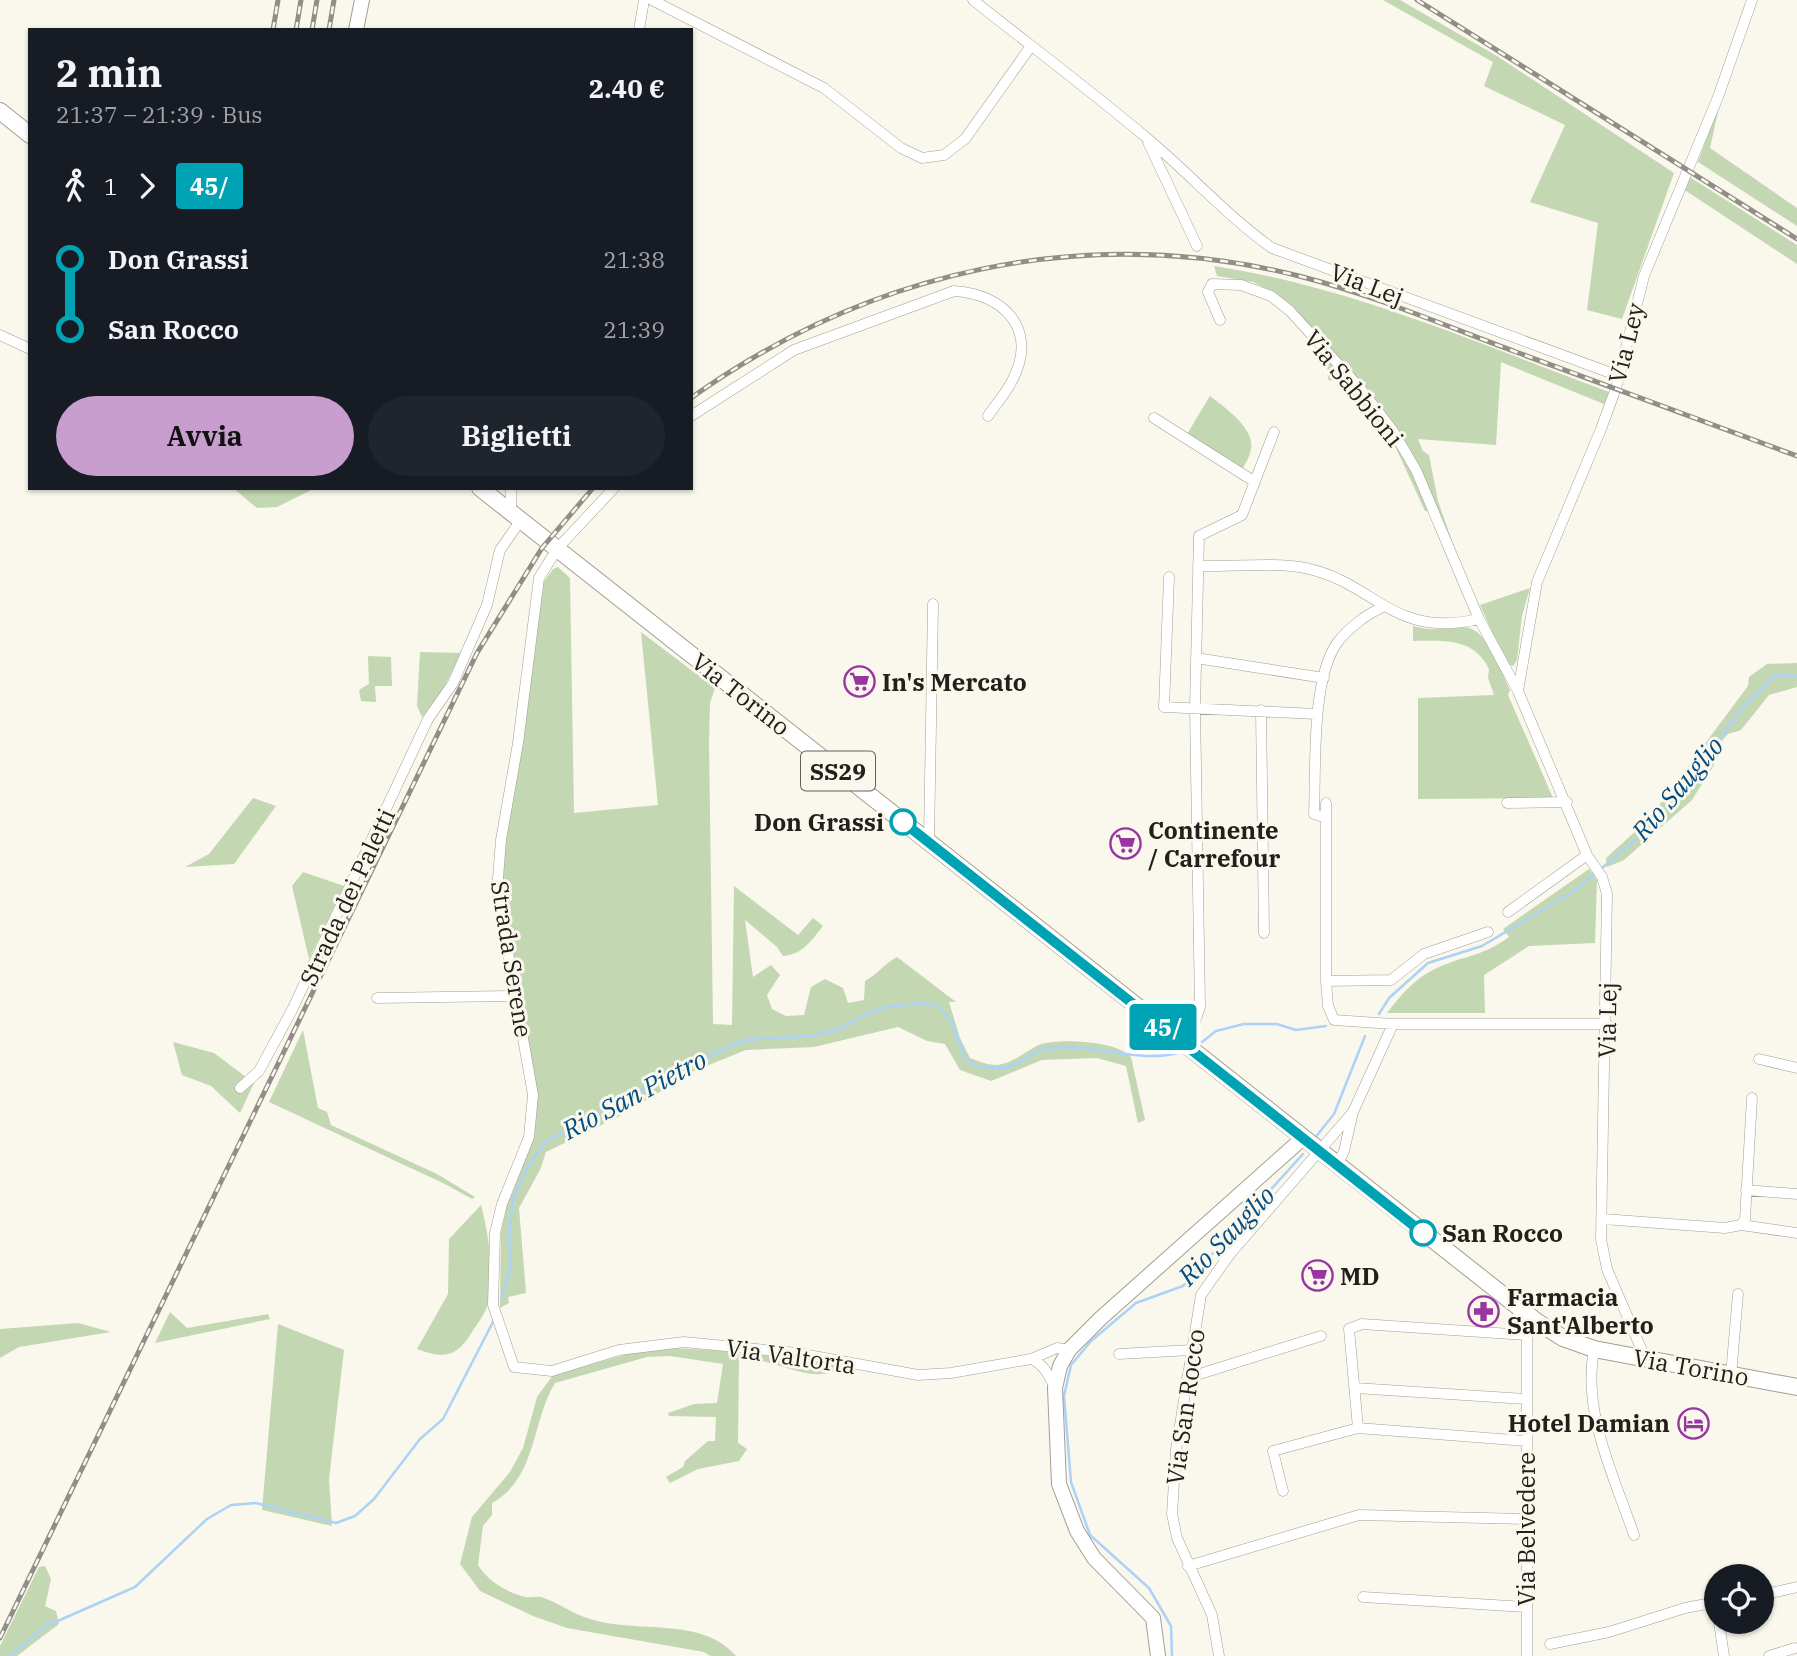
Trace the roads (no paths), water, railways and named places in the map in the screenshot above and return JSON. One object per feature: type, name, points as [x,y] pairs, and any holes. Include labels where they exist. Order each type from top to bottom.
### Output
[{"type":"main road","points":[[0,111],[28,133]]},
{"type":"main road","name":"Via Torino","points":[[487,490],[557,549],[1536,1321],[1563,1338],[1594,1349],[1797,1387]]},
{"type":"street","points":[[356,28],[362,0]]},
{"type":"street","points":[[639,28],[644,0]]},
{"type":"street","points":[[652,0],[824,88],[901,148],[922,158],[944,155],[965,139],[1031,46]]},
{"type":"street","name":"Via Lej","points":[[973,0],[1147,138],[1241,225],[1272,248],[1619,376]]},
{"type":"street","name":"Via Ley","points":[[1518,691],[1538,582],[1601,429],[1619,376],[1644,276],[1718,97],[1752,0]]},
{"type":"street","points":[[1147,138],[1197,246]]},
{"type":"street","name":"Via Sabbioni","points":[[1220,320],[1208,292],[1212,284],[1241,285],[1271,296],[1290,311],[1360,388],[1393,431],[1416,470],[1479,619]]},
{"type":"street","points":[[693,415],[794,350],[954,291],[977,292],[1003,307],[1018,325],[1021,354],[1013,379],[988,416]]},
{"type":"street","points":[[0,335],[28,348]]},
{"type":"street","points":[[1154,418],[1255,482]]},
{"type":"street","points":[[1187,1045],[1200,1007],[1195,708],[1199,536],[1242,515],[1266,459],[1274,432]]},
{"type":"street","points":[[512,490],[516,516]]},
{"type":"street","points":[[557,549],[612,490]]},
{"type":"street","name":"Strada dei Paletti","points":[[240,1088],[259,1071],[292,1010],[428,719],[453,683],[487,605],[500,550],[516,516]]},
{"type":"street","name":"Strada Serene","points":[[552,1371],[514,1367],[493,1293],[495,1233],[533,1119],[531,1074],[497,891],[498,872],[518,743],[534,598],[538,578],[557,549]]},
{"type":"street","points":[[1198,566],[1304,568],[1338,579],[1383,607],[1430,625],[1457,625],[1479,619]]},
{"type":"street","points":[[1169,577],[1164,707],[1317,714]]},
{"type":"street","points":[[929,841],[933,604]]},
{"type":"street","points":[[1326,818],[1314,814],[1317,714],[1324,678],[1337,644],[1369,613],[1383,607]]},
{"type":"street","name":"Via Lej","points":[[1479,619],[1518,691],[1567,802],[1587,855],[1602,877],[1607,894],[1607,1024],[1601,1238],[1607,1269],[1646,1360]]},
{"type":"street","points":[[1196,658],[1324,678]]},
{"type":"street","points":[[1261,710],[1264,933]]},
{"type":"street","points":[[1507,803],[1567,802]]},
{"type":"street","points":[[1326,803],[1326,981],[1328,1006],[1334,1020],[1393,1024],[1607,1024]]},
{"type":"street","points":[[1508,912],[1587,855]]},
{"type":"street","points":[[1326,981],[1391,980],[1424,954],[1488,932]]},
{"type":"street","points":[[377,998],[516,996]]},
{"type":"street","points":[[1337,1166],[1344,1152],[1353,1112],[1393,1024]]},
{"type":"street","points":[[1759,1059],[1797,1068]]},
{"type":"street","points":[[1741,1225],[1745,1219],[1752,1098]]},
{"type":"street","name":"Via San Rocco","points":[[1219,1656],[1212,1615],[1188,1566],[1177,1538],[1172,1514],[1176,1450],[1201,1295],[1230,1254],[1353,1112]]},
{"type":"street","points":[[1158,1656],[1153,1618],[1094,1558],[1077,1531],[1059,1484],[1055,1388],[1060,1366],[1069,1350],[1101,1318],[1303,1138]]},
{"type":"street","points":[[1746,1190],[1797,1194]]},
{"type":"street","points":[[1602,1219],[1725,1228],[1741,1225],[1797,1233]]},
{"type":"street","points":[[1731,1375],[1738,1294]]},
{"type":"street","points":[[1358,1428],[1349,1329],[1362,1324],[1527,1335],[1536,1321]]},
{"type":"street","name":"Via Belvedere","points":[[1527,1335],[1527,1656]]},
{"type":"street","points":[[1186,1378],[1321,1336]]},
{"type":"street","name":"Via Valtorta","points":[[552,1371],[619,1350],[684,1342],[797,1353],[918,1375],[951,1373],[1031,1359],[1057,1348],[1069,1350]]},
{"type":"street","points":[[1594,1349],[1591,1383],[1594,1411],[1634,1535]]},
{"type":"street","points":[[1119,1354],[1192,1350]]},
{"type":"street","points":[[1031,1359],[1040,1363],[1055,1388]]},
{"type":"street","points":[[1355,1388],[1526,1399]]},
{"type":"street","points":[[1283,1491],[1273,1451],[1358,1428],[1527,1441]]},
{"type":"street","points":[[1188,1566],[1359,1515],[1527,1519]]},
{"type":"street","points":[[1774,1592],[1797,1587]]},
{"type":"street","points":[[1363,1597],[1526,1607]]},
{"type":"street","points":[[1550,1644],[1609,1632],[1685,1608],[1704,1605]]},
{"type":"street","points":[[1721,1634],[1724,1656]]},
{"type":"street","points":[[1769,1656],[1795,1648]]},
{"type":"waterway","name":"Rio Sauglio","points":[[1601,869],[1652,826],[1746,704],[1775,675],[1797,676]]},
{"type":"waterway","name":"Rio Sauglio","points":[[1379,1014],[1389,998],[1428,963],[1482,946],[1574,891],[1596,873]]},
{"type":"waterway","name":"Rio San Pietro","points":[[501,1299],[511,1267],[509,1234],[513,1199],[525,1171],[545,1142],[642,1090],[679,1065],[702,1059],[744,1040],[812,1036],[841,1028],[886,1007],[921,1003],[937,1005],[951,1020],[965,1058],[976,1066],[1010,1067],[1039,1050],[1059,1047],[1148,1056],[1178,1053]]},
{"type":"waterway","name":"Rio San Pietro","points":[[1202,1042],[1216,1031],[1244,1024],[1277,1024],[1296,1030],[1326,1026]]},
{"type":"waterway","name":"Rio Sauglio","points":[[1314,1139],[1334,1114],[1365,1036]]},
{"type":"waterway","name":"Rio Sauglio","points":[[1172,1656],[1171,1626],[1149,1588],[1090,1535],[1071,1482],[1064,1396],[1071,1365],[1091,1341],[1136,1303],[1183,1286],[1303,1154]]},
{"type":"waterway","name":"Rio San Pietro","points":[[10,1656],[44,1627],[135,1587],[207,1519],[231,1505],[256,1503],[336,1523],[355,1516],[374,1499],[420,1439],[443,1419],[495,1318]]},
{"type":"railway","points":[[273,28],[278,0]]},
{"type":"railway","points":[[296,28],[301,0]]},
{"type":"railway","points":[[312,28],[317,0]]},
{"type":"railway","points":[[329,28],[334,0]]},
{"type":"railway","points":[[1417,0],[1797,239]]},
{"type":"railway","points":[[693,397],[759,354],[831,318],[905,289],[982,269],[1060,257],[1139,254],[1219,261],[1299,276],[1354,292],[1797,456]]},
{"type":"railway","points":[[0,1638],[477,653],[542,548],[591,490]]},
{"type":"place","name":"In's Mercato","points":[[859,682]]},
{"type":"place","name":"Don Grassi","points":[[903,822]]},
{"type":"place","name":"Continente / Carrefour","points":[[1125,844]]},
{"type":"place","name":"San Rocco","points":[[1423,1233]]},
{"type":"place","name":"MD","points":[[1317,1276]]},
{"type":"place","name":"Farmacia Sant'Alberto","points":[[1484,1311]]},
{"type":"place","name":"Hotel Damian","points":[[1693,1423]]}]
